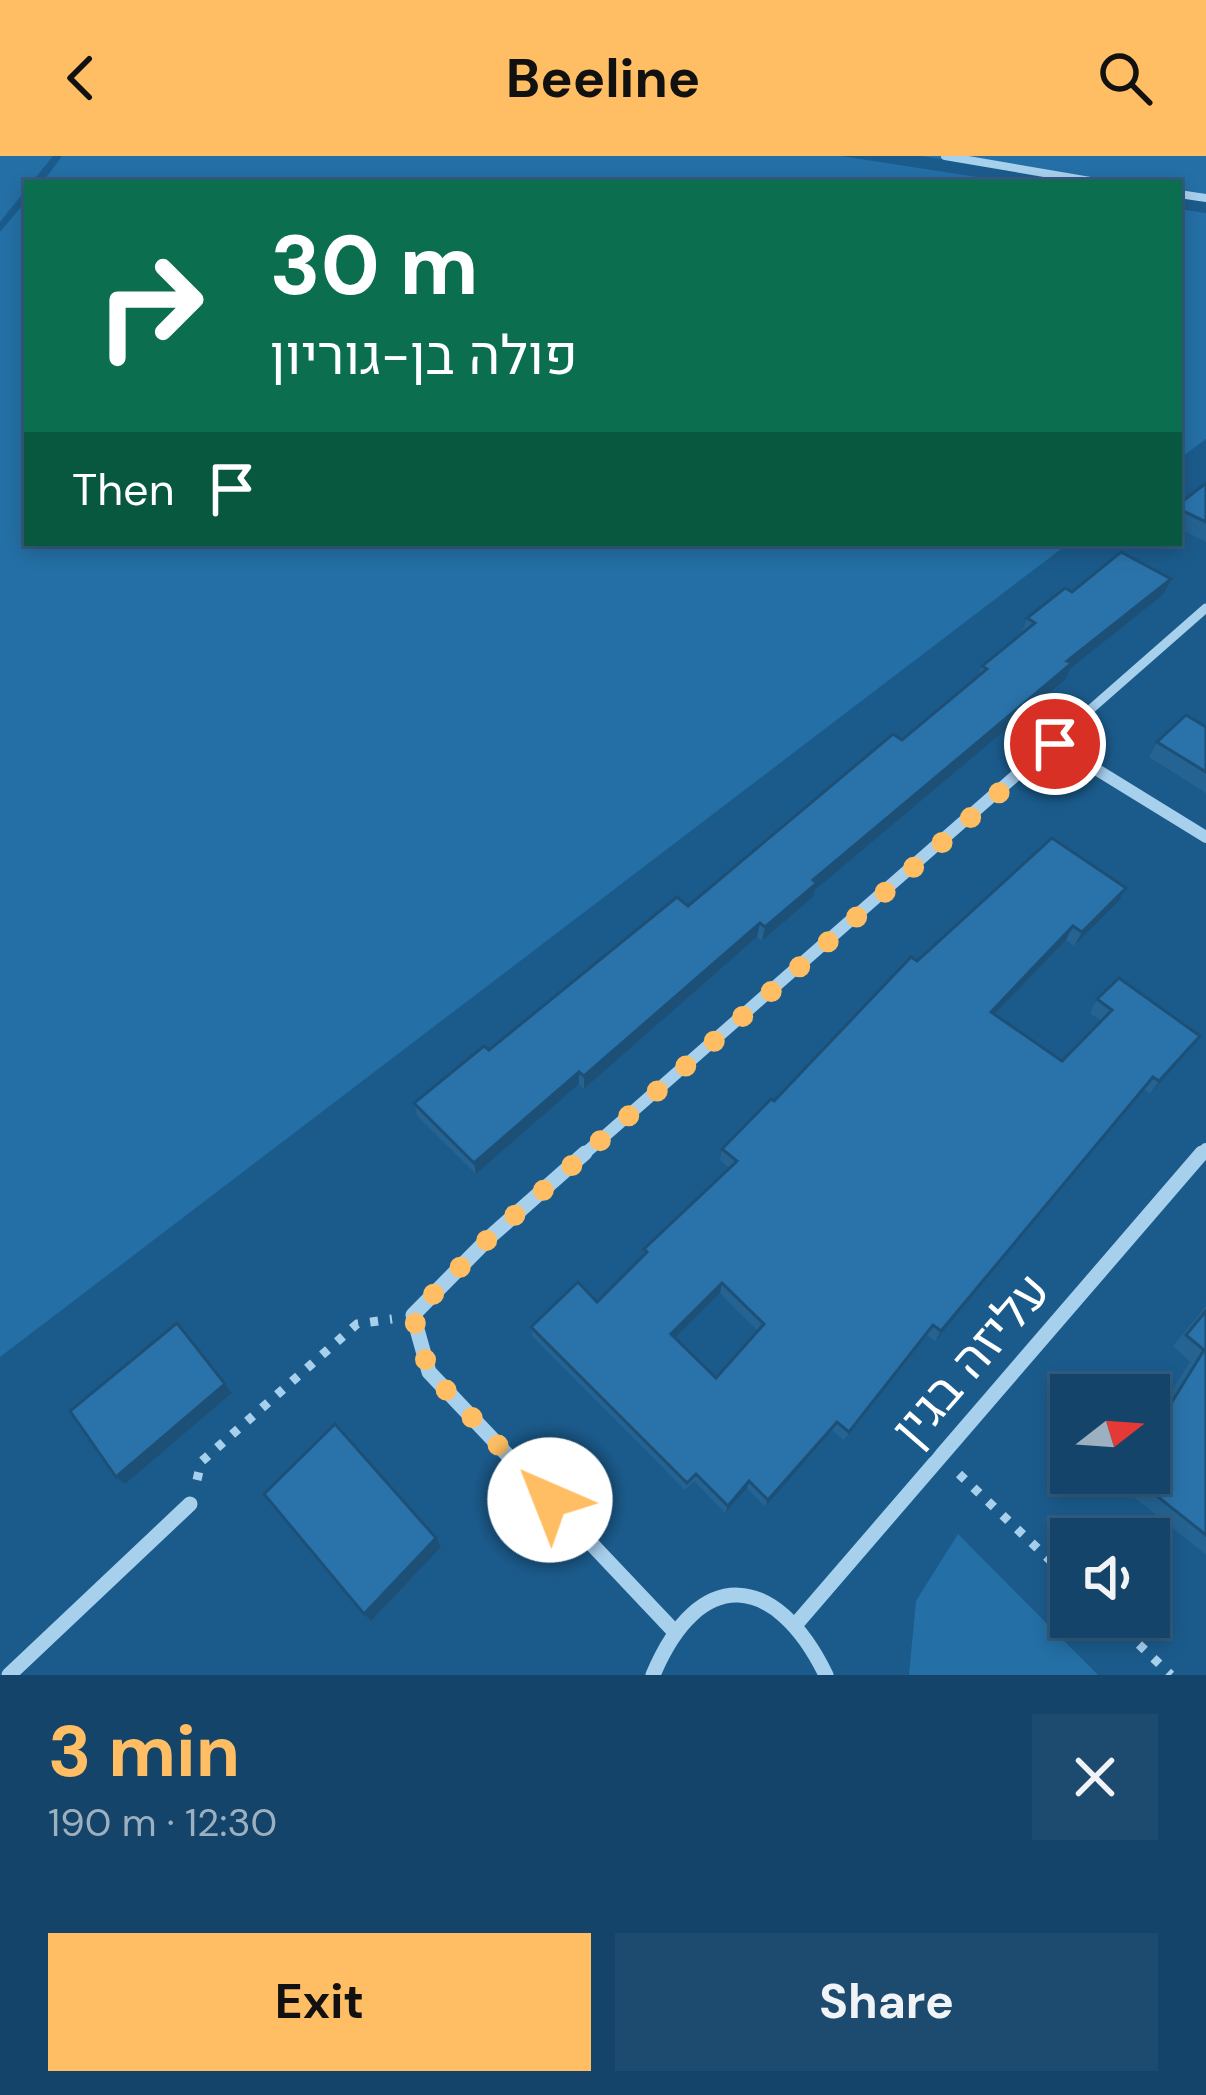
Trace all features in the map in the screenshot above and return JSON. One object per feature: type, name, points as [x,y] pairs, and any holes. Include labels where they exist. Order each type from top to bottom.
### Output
[{"type":"street","points":[[945,156],[1085,180]]},
{"type":"street","points":[[672,1629],[429,1372],[413,1315],[491,1236],[1206,608]]},
{"type":"street","points":[[1055,744],[1206,837]]},
{"type":"street","name":"עליזה בגין","points":[[797,1623],[1202,1161]]},
{"type":"street","points":[[9,1675],[190,1504]]},
{"type":"street","points":[[653,1675],[672,1629],[701,1603],[748,1596],[777,1607],[797,1623],[818,1652],[826,1675]]},
{"type":"path","points":[[190,1504],[202,1462],[357,1324],[413,1315]]},
{"type":"path","points":[[941,1457],[1050,1560]]},
{"type":"path","points":[[1132,1638],[1171,1675]]},
{"type":"shaded area","points":[[0,156],[53,156],[34,180],[24,180],[24,192],[0,222]]},
{"type":"shaded area","points":[[62,156],[841,156],[997,180],[44,180]]},
{"type":"shaded area","points":[[920,156],[1206,156],[1206,195],[1182,192],[1182,180],[1095,180]]},
{"type":"shaded area","points":[[24,204],[24,546],[1065,546],[0,1357],[0,232]]},
{"type":"shaded area","points":[[1182,209],[1206,213],[1206,439],[1182,457]]},
{"type":"shaded area","points":[[958,1534],[1050,1627],[1050,1638],[1061,1638],[1098,1675],[909,1675],[916,1601]]},
{"type":"building","points":[[1206,483],[1206,522],[1182,510],[1182,502]]},
{"type":"building","points":[[1121,552],[1171,579],[1067,661],[1072,663],[813,880],[817,883],[765,927],[760,923],[584,1076],[579,1072],[474,1163],[414,1103],[484,1046],[489,1050],[677,897],[688,906],[893,734],[902,740],[1035,623],[1027,618],[1065,588],[1072,592]]},
{"type":"building","points":[[1186,715],[1206,727],[1206,772],[1157,742]]},
{"type":"building","points":[[1052,838],[1126,888],[1082,932],[1073,926],[991,1012],[1062,1061],[1112,1010],[1097,999],[1119,978],[1200,1036],[1159,1081],[1153,1077],[941,1331],[933,1325],[849,1432],[837,1422],[768,1500],[749,1481],[728,1506],[696,1474],[687,1483],[531,1327],[578,1282],[597,1302],[647,1252],[644,1249],[737,1161],[722,1149],[911,957],[917,961]],"holes":[[[722,1283],[764,1324],[716,1378],[671,1334]]]},
{"type":"building","points":[[1206,1311],[1206,1535],[1154,1494],[1170,1494],[1170,1405],[1204,1350],[1186,1335]]},
{"type":"building","points":[[177,1323],[225,1384],[116,1477],[70,1411]]},
{"type":"building","points":[[335,1424],[436,1538],[364,1614],[264,1494]]},
{"type":"route","points":[[550,1500],[429,1372],[413,1315],[491,1236],[1055,744]]}]
